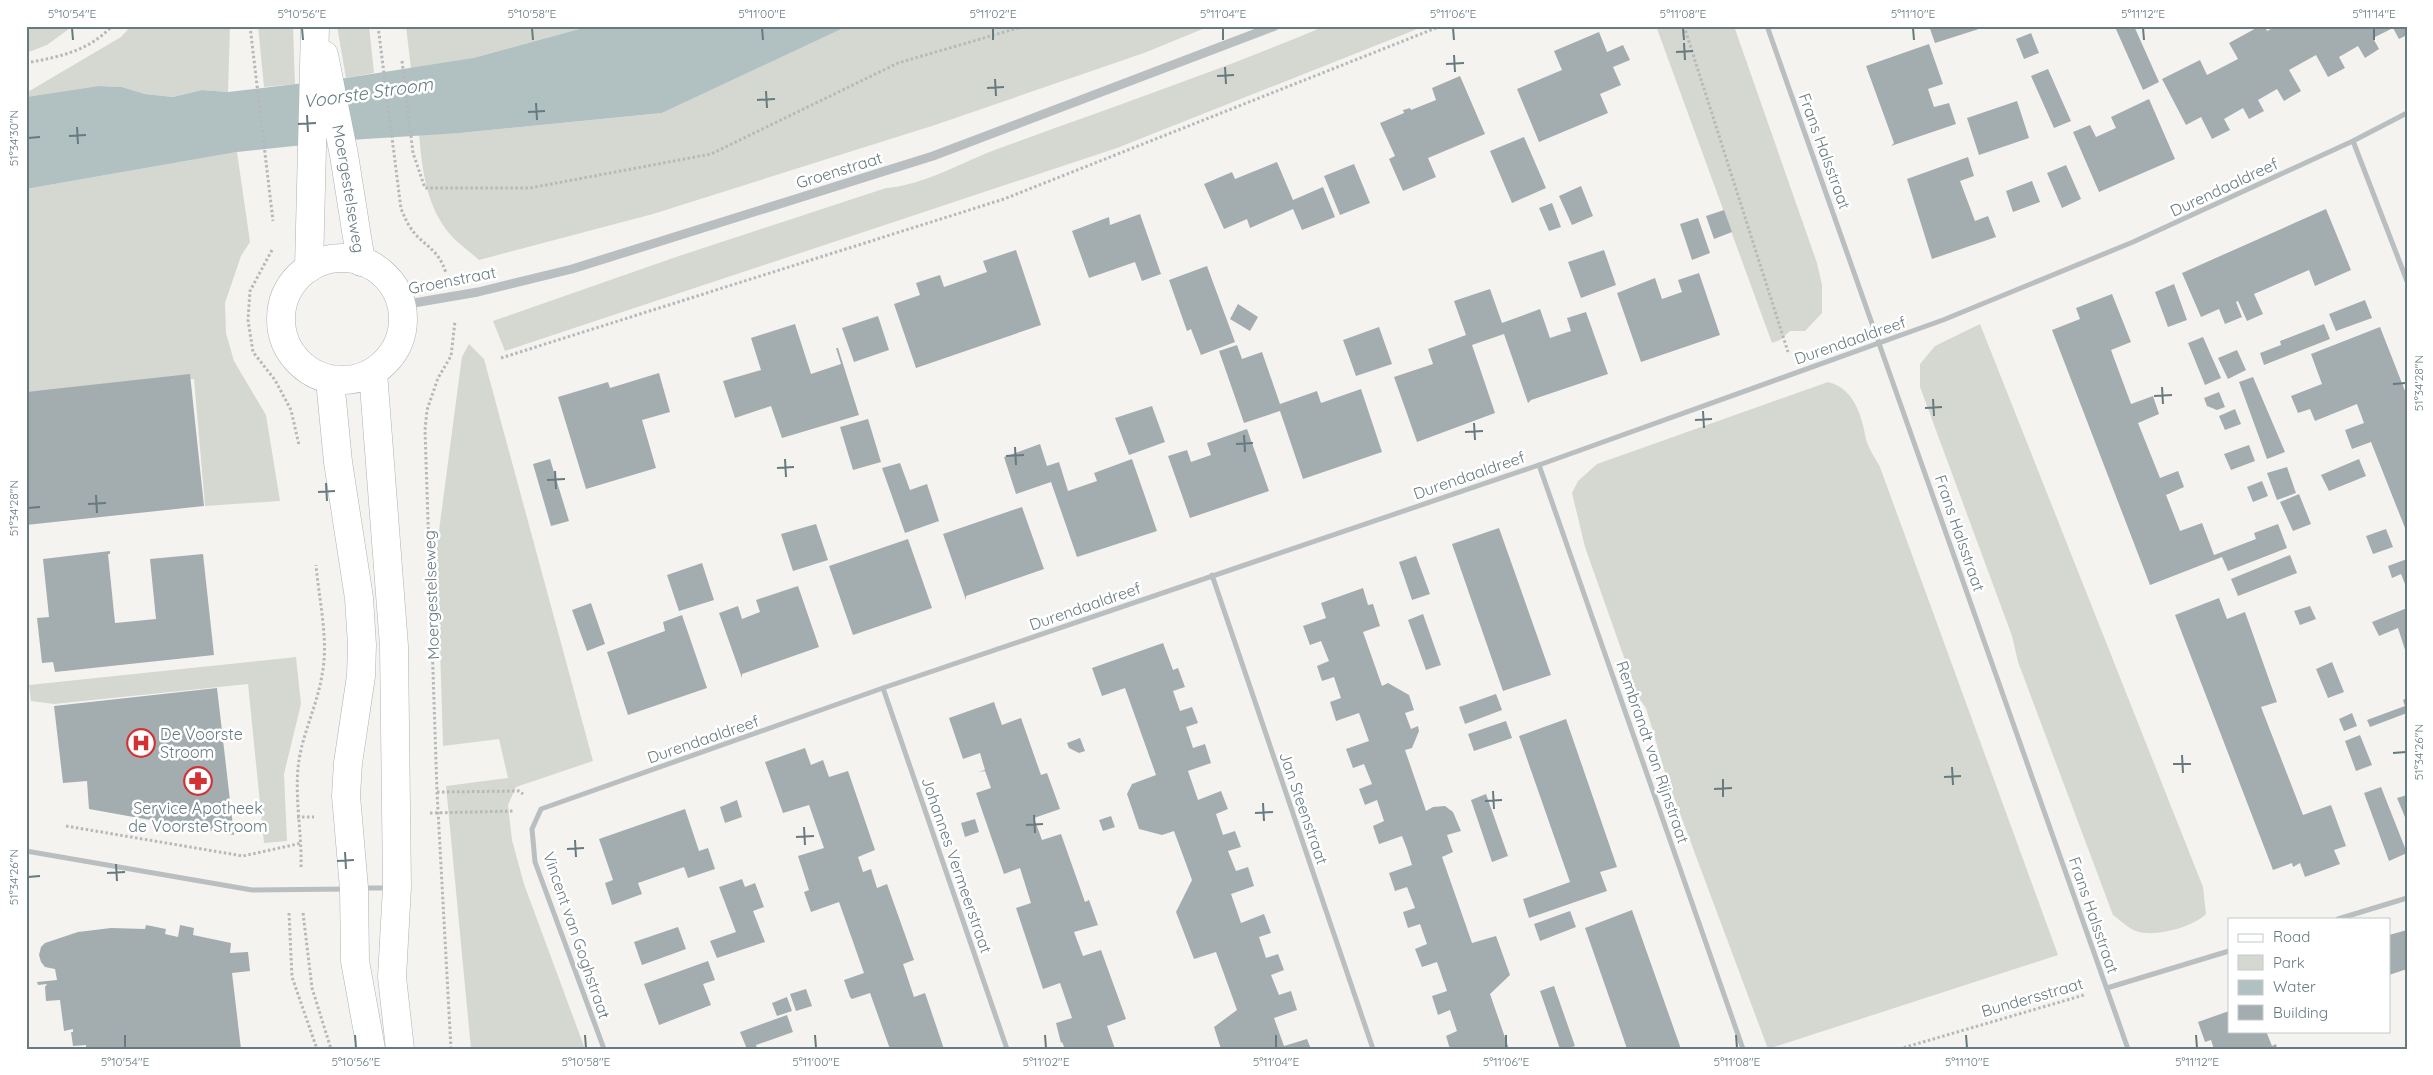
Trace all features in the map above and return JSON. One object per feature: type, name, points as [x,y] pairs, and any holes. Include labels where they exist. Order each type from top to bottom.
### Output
[{"type":"main road","name":"Moergestelseweg","points":[[316,28],[321,73],[344,156],[361,262]]},
{"type":"main road","name":"Moergestelseweg","points":[[309,268],[312,158],[321,73]]},
{"type":"main road","points":[[335,258],[361,262],[370,265],[394,287],[402,305],[402,331],[398,345],[391,356],[374,372],[356,379],[330,380],[312,373],[293,357],[284,339],[280,325],[284,298],[298,276],[309,268],[335,258]]},
{"type":"main road","points":[[374,372],[394,646],[397,887],[392,977],[400,1049]]},
{"type":"main road","points":[[330,380],[338,462],[358,589],[362,644],[361,676],[348,763],[346,796],[354,888],[355,962],[371,1049]]},
{"type":"street","name":"Groenstraat","points":[[402,305],[453,297],[572,269],[933,156],[1275,26]]},
{"type":"street","name":"Frans Halsstraat","points":[[1767,26],[2128,1049]]},
{"type":"street","name":"Durendaaldreef","points":[[541,809],[883,688],[1539,464],[1943,320],[2133,242],[2353,141],[2407,113]]},
{"type":"street","points":[[2353,141],[2407,281]]},
{"type":"street","name":"Rembrandt van Rijnstraat","points":[[1539,464],[1743,1049]]},
{"type":"street","name":"Jan Steenstraat","points":[[1212,576],[1374,1049]]},
{"type":"street","name":"Johannes Vermeerstraat","points":[[883,688],[1007,1049]]},
{"type":"street","name":"Vincent van Goghstraat","points":[[541,809],[532,828],[535,862],[604,1049]]},
{"type":"street","points":[[26,851],[252,890],[397,887]]},
{"type":"street","points":[[2341,918],[2407,898]]},
{"type":"street","name":"Bundersstraat","points":[[2106,988],[2228,951]]},
{"type":"path","points":[[26,63],[53,58],[88,47],[112,26]]},
{"type":"path","points":[[250,26],[274,231]]},
{"type":"path","name":"Moergestelseweg","points":[[378,26],[401,209],[410,227],[433,248],[443,263],[453,297],[455,320],[451,356],[438,378],[427,410],[425,430],[437,792],[451,1049]]},
{"type":"path","points":[[402,61],[413,153],[425,188],[521,188],[711,154],[898,63],[1025,26]]},
{"type":"path","points":[[501,358],[1004,199],[1441,26]]},
{"type":"path","points":[[1684,26],[1794,373]]},
{"type":"path","points":[[273,245],[272,252],[250,291],[248,320],[253,352],[275,380],[291,410],[300,455]]},
{"type":"path","points":[[315,555],[324,656],[318,695],[300,749],[297,817],[302,843],[300,890],[312,988],[331,1049]]},
{"type":"path","points":[[437,792],[519,791],[541,809]]},
{"type":"path","points":[[438,813],[541,809]]},
{"type":"path","points":[[66,826],[244,856],[302,843]]},
{"type":"path","points":[[288,890],[292,977],[316,1049]]},
{"type":"path","name":"Bundersstraat","points":[[1900,1049],[2106,988]]},
{"type":"green space","points":[[26,26],[73,26],[47,45],[26,53]]},
{"type":"green space","points":[[131,26],[230,26],[228,92],[202,90],[173,97],[145,94],[122,87],[98,86],[26,97],[26,93],[121,37]]},
{"type":"green space","points":[[258,26],[293,26],[295,84],[264,87]]},
{"type":"green space","points":[[337,26],[369,26],[374,73],[346,78]]},
{"type":"green space","points":[[406,26],[590,26],[473,58],[411,69]]},
{"type":"green space","points":[[848,26],[1210,26],[1144,53],[935,125],[653,214],[479,260],[448,232],[433,206],[423,171],[419,134],[460,133],[662,113]]},
{"type":"green space","points":[[1325,26],[1425,26],[1117,148],[505,351],[493,321],[676,257],[886,188],[901,186],[930,177],[1000,148],[1204,74]]},
{"type":"green space","points":[[1656,26],[1734,26],[1817,263],[1822,285],[1822,313],[1805,331],[1790,331],[1780,340],[1772,343]]},
{"type":"green space","points":[[237,152],[250,242],[241,256],[225,303],[226,333],[234,361],[266,415],[280,501],[205,506],[194,379],[26,392],[26,189]]},
{"type":"green space","points":[[1980,324],[2203,887],[2206,914],[2183,927],[2163,932],[2144,933],[2130,928],[2113,915],[2018,662],[2012,636],[1920,387],[1920,364],[1935,346]]},
{"type":"green space","points":[[469,344],[484,359],[593,761],[516,787],[508,805],[512,840],[524,884],[585,1049],[471,1049],[446,786],[508,778],[499,739],[443,746],[437,546],[462,357]]},
{"type":"green space","points":[[1828,382],[1844,390],[1859,412],[1867,442],[1880,467],[2058,955],[1768,1049],[1666,776],[1646,708],[1638,697],[1585,547],[1572,493],[1578,481],[1597,464]]},
{"type":"green space","points":[[296,657],[301,704],[284,774],[287,841],[264,843],[248,684],[54,704],[31,701],[29,685]]},
{"type":"water","name":"Voorste Stroom","points":[[590,26],[848,26],[662,113],[460,133],[350,140],[237,152],[26,189],[26,97],[98,86],[122,87],[145,94],[173,97],[202,90],[228,92],[346,78],[473,58]]},
{"type":"building","points":[[1929,26],[1985,26],[1985,27],[1935,43]]},
{"type":"building","points":[[2134,26],[2159,82],[2143,90],[2115,27]]},
{"type":"building","points":[[2260,26],[2265,26],[2267,31],[2277,26],[2407,26],[2407,35],[2399,39],[2393,28],[2373,38],[2379,49],[2365,58],[2358,46],[2339,57],[2345,68],[2328,77],[2316,55],[2289,70],[2301,91],[2284,101],[2277,89],[2258,100],[2264,111],[2249,119],[2243,108],[2224,119],[2230,130],[2212,139],[2201,117],[2186,125],[2162,79],[2200,60],[2207,75],[2238,59],[2229,43]]},
{"type":"building","points":[[1599,32],[1607,52],[1623,45],[1630,60],[1613,67],[1621,85],[1600,94],[1608,113],[1539,142],[1517,89],[1562,70],[1554,51]]},
{"type":"building","points":[[2031,33],[2039,53],[2024,59],[2016,39]]},
{"type":"building","points":[[1929,44],[1943,84],[1928,89],[1934,107],[1949,103],[1956,124],[1891,146],[1894,143],[1866,66]]},
{"type":"building","points":[[2048,69],[2071,121],[2054,128],[2031,76]]},
{"type":"building","points":[[1460,76],[1485,134],[1428,158],[1436,177],[1403,191],[1389,159],[1395,156],[1380,123],[1404,113],[1403,110],[1410,108],[1411,110],[1436,100],[1432,88]]},
{"type":"building","points":[[2149,99],[2175,159],[2099,192],[2073,132],[2090,125],[2096,137],[2116,128],[2111,117]]},
{"type":"building","points":[[2017,101],[2029,138],[1979,155],[1967,118]]},
{"type":"building","points":[[1524,137],[1546,188],[1512,203],[1490,151]]},
{"type":"building","points":[[1968,157],[1974,176],[1960,181],[1975,221],[1988,216],[1996,237],[1932,259],[1907,179]]},
{"type":"building","points":[[1277,162],[1293,200],[1323,187],[1335,217],[1302,230],[1293,209],[1250,228],[1247,219],[1224,229],[1204,184],[1232,172],[1235,179]]},
{"type":"building","points":[[1354,164],[1370,203],[1340,215],[1324,176]]},
{"type":"building","points":[[2066,165],[2081,199],[2062,208],[2047,173]]},
{"type":"building","points":[[2032,181],[2040,202],[2013,212],[2006,191]]},
{"type":"building","points":[[1581,186],[1593,216],[1572,225],[1559,196]]},
{"type":"building","points":[[1552,203],[1561,227],[1549,231],[1539,208]]},
{"type":"building","points":[[2326,209],[2351,270],[2315,286],[2309,270],[2254,294],[2263,314],[2247,321],[2238,301],[2236,302],[2242,317],[2225,324],[2219,309],[2201,317],[2182,273]]},
{"type":"building","points":[[1724,210],[1732,232],[1714,239],[1706,216]]},
{"type":"building","points":[[1140,214],[1161,274],[1142,281],[1135,262],[1089,278],[1072,231],[1109,217],[1110,225]]},
{"type":"building","points":[[1698,218],[1710,253],[1692,260],[1680,224]]},
{"type":"building","points":[[1016,250],[1041,325],[916,368],[894,304],[920,295],[916,283],[940,275],[944,287],[987,272],[983,261]]},
{"type":"building","points":[[1604,250],[1616,285],[1581,298],[1568,262]]},
{"type":"building","points":[[1207,266],[1235,342],[1201,355],[1191,329],[1187,331],[1169,280]]},
{"type":"building","points":[[1699,273],[1720,335],[1641,362],[1617,293],[1655,278],[1662,299],[1682,292],[1678,280]]},
{"type":"building","points":[[2174,284],[2187,320],[2168,327],[2155,292]]},
{"type":"building","points":[[1490,289],[1502,323],[1540,309],[1550,338],[1571,331],[1567,318],[1586,312],[1608,374],[1531,400],[1528,403],[1504,334],[1472,345],[1495,413],[1417,442],[1394,377],[1433,364],[1428,349],[1466,335],[1454,301]]},
{"type":"building","points":[[2112,294],[2131,342],[2111,350],[2131,404],[2153,396],[2159,414],[2138,423],[2160,478],[2178,471],[2184,487],[2166,495],[2180,531],[2202,523],[2214,555],[2256,539],[2254,533],[2278,524],[2287,548],[2228,571],[2222,557],[2150,585],[2052,330],[2080,319],[2076,308]]},
{"type":"building","points":[[2365,300],[2372,318],[2336,331],[2329,314]]},
{"type":"building","points":[[1238,304],[1258,317],[1250,331],[1230,319]]},
{"type":"building","points":[[878,316],[889,350],[854,362],[842,328]]},
{"type":"building","points":[[795,324],[811,374],[841,364],[836,348],[838,348],[859,415],[782,438],[771,406],[735,418],[723,381],[761,370],[751,338]]},
{"type":"building","points":[[2324,324],[2330,339],[2264,365],[2260,353],[2281,345],[2280,341]]},
{"type":"building","points":[[1379,327],[1392,364],[1356,376],[1343,340]]},
{"type":"building","points":[[2380,327],[2407,396],[2407,533],[2371,442],[2352,449],[2345,430],[2364,423],[2357,404],[2315,421],[2310,409],[2298,413],[2291,396],[2322,384],[2311,354]]},
{"type":"building","points":[[2203,337],[2221,378],[2205,385],[2188,343]]},
{"type":"building","points":[[1237,345],[1242,359],[1262,352],[1280,404],[1317,391],[1321,403],[1361,389],[1382,452],[1303,479],[1280,411],[1244,423],[1219,351]]},
{"type":"building","points":[[2237,350],[2246,370],[2228,379],[2218,358]]},
{"type":"building","points":[[659,373],[670,412],[642,420],[656,468],[586,489],[558,397],[608,382],[610,388]]},
{"type":"building","points":[[190,374],[204,506],[26,525],[26,392]]},
{"type":"building","points":[[2253,377],[2285,452],[2267,459],[2239,382]]},
{"type":"building","points":[[2219,392],[2225,407],[2217,410],[2207,406],[2204,398]]},
{"type":"building","points":[[1152,406],[1165,442],[1129,455],[1115,418]]},
{"type":"building","points":[[2235,409],[2241,424],[2225,430],[2219,416]]},
{"type":"building","points":[[868,419],[881,462],[853,470],[840,427]]},
{"type":"building","points":[[1247,429],[1269,491],[1190,518],[1168,456],[1187,450],[1191,462],[1211,455],[1207,443]]},
{"type":"building","points":[[1040,444],[1047,466],[1059,462],[1068,491],[1097,481],[1094,473],[1132,459],[1157,531],[1077,557],[1051,482],[1016,494],[1004,457]]},
{"type":"building","points":[[2249,445],[2255,461],[2231,470],[2224,454]]},
{"type":"building","points":[[550,459],[569,521],[551,526],[533,464]]},
{"type":"building","points":[[2359,459],[2366,476],[2329,491],[2321,475]]},
{"type":"building","points":[[900,463],[910,490],[927,484],[939,521],[905,533],[882,468]]},
{"type":"building","points":[[2287,467],[2296,493],[2277,500],[2267,473]]},
{"type":"building","points":[[2262,481],[2268,496],[2253,502],[2247,487]]},
{"type":"building","points":[[2299,494],[2311,524],[2293,531],[2280,502]]},
{"type":"building","points":[[1022,507],[1044,569],[966,596],[966,600],[943,534]]},
{"type":"building","points":[[816,524],[828,560],[793,571],[781,534]]},
{"type":"building","points":[[1499,528],[1551,675],[1503,691],[1452,544]]},
{"type":"building","points":[[2386,529],[2393,547],[2373,554],[2366,536]]},
{"type":"building","points":[[908,539],[932,608],[853,635],[829,566]]},
{"type":"building","points":[[110,551],[110,554],[108,554],[115,623],[156,619],[150,559],[203,554],[214,655],[55,672],[53,662],[42,663],[37,618],[49,617],[43,559]]},
{"type":"building","points":[[2290,555],[2297,573],[2238,596],[2231,579]]},
{"type":"building","points":[[1416,556],[1430,594],[1412,600],[1399,562]]},
{"type":"building","points":[[2407,559],[2407,589],[2401,574],[2392,578],[2388,566]]},
{"type":"building","points":[[702,563],[714,600],[679,611],[667,575]]},
{"type":"building","points":[[798,586],[819,647],[742,674],[742,678],[719,613],[738,606],[742,619],[760,612],[756,600]]},
{"type":"building","points":[[1363,588],[1368,605],[1373,604],[1380,626],[1363,632],[1382,686],[1388,683],[1409,695],[1414,710],[1405,713],[1411,729],[1418,726],[1419,731],[1412,748],[1405,750],[1426,811],[1433,807],[1445,806],[1453,812],[1461,831],[1447,835],[1453,852],[1442,857],[1472,943],[1496,936],[1510,975],[1490,994],[1509,1049],[1450,1049],[1446,1036],[1457,1031],[1450,1010],[1438,1015],[1432,996],[1447,991],[1437,962],[1422,967],[1415,949],[1427,944],[1420,924],[1408,928],[1403,912],[1415,908],[1407,887],[1395,891],[1389,873],[1412,865],[1407,849],[1402,836],[1379,844],[1373,826],[1384,821],[1377,800],[1365,805],[1359,789],[1372,784],[1364,764],[1353,768],[1346,749],[1369,741],[1359,713],[1336,721],[1330,702],[1341,698],[1334,677],[1322,681],[1317,666],[1329,661],[1321,641],[1310,645],[1303,626],[1326,618],[1321,603]]},
{"type":"building","points":[[2219,598],[2227,619],[2245,612],[2277,702],[2261,707],[2303,815],[2331,805],[2346,846],[2334,850],[2340,864],[2305,877],[2300,863],[2293,867],[2292,863],[2273,870],[2175,615]]},
{"type":"building","points":[[591,603],[605,644],[587,651],[572,610]]},
{"type":"building","points":[[2310,606],[2316,619],[2300,625],[2294,611]]},
{"type":"building","points":[[2407,608],[2406,653],[2398,628],[2379,636],[2372,622]]},
{"type":"building","points":[[1423,614],[1441,665],[1426,670],[1408,620]]},
{"type":"building","points":[[682,615],[707,688],[628,715],[607,652],[665,631],[663,622]]},
{"type":"building","points":[[1163,643],[1173,670],[1178,668],[1185,687],[1173,691],[1180,711],[1192,707],[1198,723],[1186,727],[1193,748],[1205,744],[1211,763],[1188,771],[1198,800],[1221,791],[1228,809],[1216,814],[1223,835],[1235,831],[1241,847],[1228,851],[1236,871],[1248,867],[1254,886],[1231,894],[1241,923],[1264,914],[1271,933],[1259,937],[1266,958],[1278,954],[1284,970],[1271,975],[1279,995],[1291,991],[1297,1010],[1274,1018],[1284,1046],[1307,1039],[1311,1049],[1221,1049],[1214,1027],[1237,1010],[1216,952],[1194,959],[1176,912],[1192,880],[1174,831],[1162,835],[1139,829],[1127,794],[1132,784],[1156,775],[1125,688],[1102,696],[1092,668]]},
{"type":"building","points":[[2332,662],[2344,692],[2328,698],[2316,669]]},
{"type":"building","name":"De Voorste Stroom","points":[[217,688],[234,835],[89,809],[87,781],[63,783],[54,706]]},
{"type":"building","points":[[1496,694],[1502,710],[1465,724],[1459,707]]},
{"type":"building","points":[[2407,698],[2407,713],[2370,727],[2367,720],[2405,706],[2403,700]]},
{"type":"building","points":[[994,702],[1002,725],[1021,718],[1041,775],[1047,773],[1060,809],[1034,818],[1042,840],[1061,834],[1085,902],[1089,900],[1098,925],[1074,932],[1083,956],[1101,950],[1126,1019],[1107,1026],[1115,1049],[1065,1049],[1061,1043],[1056,1023],[1072,1018],[1060,983],[1043,989],[1016,908],[1031,903],[1020,868],[1004,874],[976,793],[991,788],[985,771],[978,772],[985,770],[980,753],[963,759],[949,718]]},
{"type":"building","points":[[2352,713],[2357,726],[2344,731],[2339,719]]},
{"type":"building","points":[[1566,719],[1617,867],[1600,872],[1607,891],[1529,918],[1523,899],[1570,882],[1519,736]]},
{"type":"building","points":[[1506,721],[1512,738],[1474,751],[1468,734]]},
{"type":"building","points":[[2360,735],[2372,765],[2356,771],[2345,741]]},
{"type":"building","points":[[1080,738],[1085,751],[1079,753],[1069,748],[1067,743]]},
{"type":"building","points":[[805,748],[811,765],[823,760],[829,777],[848,771],[875,850],[858,857],[863,872],[871,869],[877,888],[887,884],[914,960],[903,964],[914,997],[925,993],[944,1049],[890,1049],[870,993],[852,999],[850,997],[844,980],[864,973],[839,902],[811,912],[804,892],[809,890],[798,856],[824,848],[809,805],[783,813],[765,762]]},
{"type":"building","points":[[2381,787],[2407,853],[2389,861],[2364,793]]},
{"type":"building","points":[[1486,794],[1508,856],[1492,862],[1471,800]]},
{"type":"building","points":[[2407,795],[2407,822],[2397,798]]},
{"type":"building","points":[[737,800],[742,817],[725,823],[720,807]]},
{"type":"building","points":[[685,809],[699,851],[708,848],[715,869],[688,878],[684,867],[638,883],[642,894],[612,905],[605,883],[613,880],[599,839]]},
{"type":"building","points":[[1111,816],[1115,827],[1103,831],[1099,820]]},
{"type":"building","points":[[975,819],[979,832],[965,837],[961,823]]},
{"type":"building","points":[[742,879],[745,887],[755,883],[764,907],[753,911],[765,942],[717,958],[710,941],[736,932],[719,887]]},
{"type":"building","points":[[1632,910],[1681,1049],[1627,1049],[1585,928]]},
{"type":"building","points":[[1570,911],[1576,927],[1540,941],[1534,924]]},
{"type":"building","points":[[146,925],[166,929],[165,934],[178,937],[180,925],[194,928],[193,935],[231,943],[230,953],[248,952],[250,971],[232,973],[241,1049],[86,1049],[86,1045],[73,1046],[71,1032],[73,1032],[73,1029],[64,1031],[60,1000],[46,1001],[45,987],[47,984],[38,985],[37,982],[57,980],[55,969],[45,967],[41,962],[39,955],[41,947],[45,943],[78,932],[111,928],[145,929]]},
{"type":"building","points":[[678,927],[686,949],[642,965],[634,942]]},
{"type":"building","points":[[2407,930],[2407,969],[2390,975],[2390,935]]},
{"type":"building","points":[[708,961],[715,980],[703,984],[711,1005],[659,1025],[644,984]]},
{"type":"building","points":[[1554,986],[1575,1046],[1566,1049],[1560,1049],[1540,991]]},
{"type":"building","points":[[806,989],[812,1006],[796,1011],[790,994]]},
{"type":"building","points":[[787,997],[792,1011],[777,1016],[772,1003]]},
{"type":"building","points":[[2228,1011],[2228,1032],[2266,1032],[2272,1046],[2276,1044],[2277,1049],[2214,1049],[2211,1040],[2205,1042],[2198,1022]]},
{"type":"building","points":[[787,1015],[793,1032],[756,1045],[757,1049],[747,1049],[740,1032]]},
{"type":"place","name":"De Voorste Stroom","points":[[141,743]]},
{"type":"place","name":"Service Apotheek de Voorste Stroom","points":[[198,781]]}]
